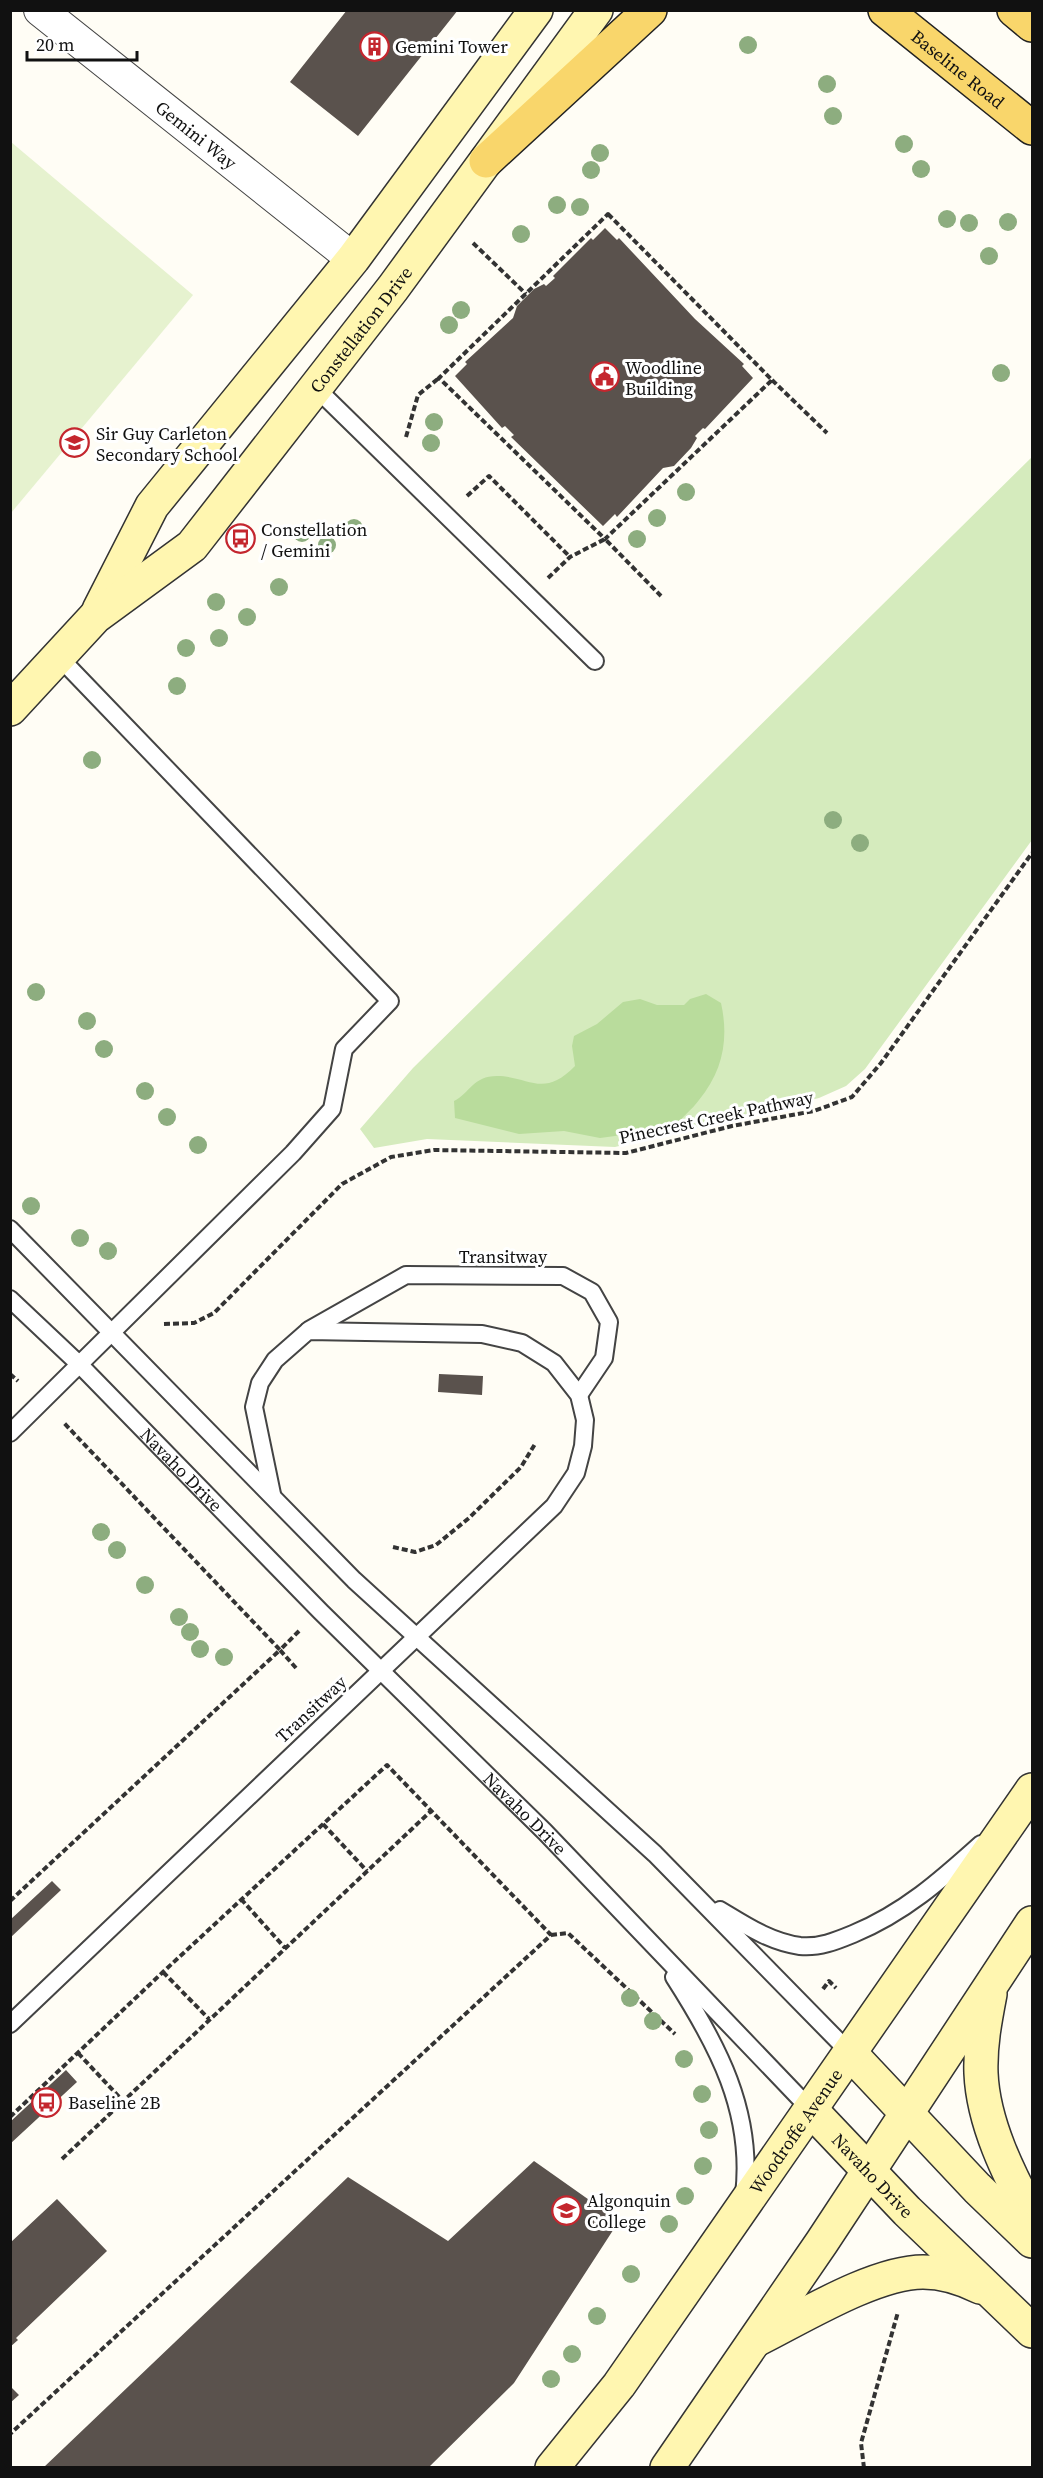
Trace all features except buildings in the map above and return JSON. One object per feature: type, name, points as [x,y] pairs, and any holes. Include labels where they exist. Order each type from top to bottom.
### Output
[{"type":"main road","points":[[486,161],[650,10]]},
{"type":"main road","name":"Baseline Road","points":[[885,10],[1032,128]]},
{"type":"main road","points":[[1014,10],[1032,25]]},
{"type":"street","name":"Gemini Way","points":[[40,10],[353,259]]},
{"type":"street","name":"Constellation Drive","points":[[95,617],[152,506],[353,259],[536,10]]},
{"type":"street","name":"Constellation Drive","points":[[10,709],[95,617],[192,546],[314,386],[393,288],[596,10]]},
{"type":"street","name":"Woodroffe Avenue","points":[[552,2468],[619,2385],[1028,1798]]},
{"type":"street","points":[[667,2468],[756,2340],[1032,1923]]},
{"type":"street","points":[[992,1983],[983,2030],[981,2074],[989,2114],[1002,2156],[1032,2217]]},
{"type":"street","points":[[850,2053],[984,2196],[1032,2241]]},
{"type":"street","name":"Navaho Drive","points":[[811,2110],[868,2171],[987,2290],[1032,2331]]},
{"type":"street","points":[[756,2340],[864,2287],[897,2275],[921,2271],[943,2273],[987,2290]]},
{"type":"lane","points":[[314,386],[595,661]]},
{"type":"lane","points":[[10,1433],[114,1334],[293,1154],[332,1109],[344,1048],[390,1001],[59,657]]},
{"type":"lane","points":[[10,1229],[354,1580],[697,1895],[850,2053]]},
{"type":"lane","name":"Transitway","points":[[272,1494],[254,1407],[260,1383],[275,1360],[308,1330],[406,1275],[563,1276],[592,1292],[609,1322],[604,1358],[579,1395]]},
{"type":"lane","name":"Navaho Drive","points":[[10,1299],[80,1365],[382,1671],[520,1807],[811,2110]]},
{"type":"lane","name":"Transitway","points":[[10,2024],[554,1506],[576,1473],[583,1446],[585,1420],[579,1395],[554,1363],[522,1343],[482,1334],[308,1330]]},
{"type":"lane","points":[[697,1895],[760,1935],[800,1946],[823,1945],[884,1921],[914,1901],[1028,1798]]},
{"type":"lane","points":[[654,1946],[701,2019],[734,2091],[746,2142],[747,2173],[742,2208]]},
{"type":"path","points":[[390,461],[404,446],[418,395],[439,378],[608,214],[827,433]]},
{"type":"path","points":[[473,243],[526,294]]},
{"type":"path","points":[[439,378],[661,596]]},
{"type":"path","points":[[530,597],[570,556],[605,539],[772,380]]},
{"type":"path","points":[[446,515],[489,476],[570,556]]},
{"type":"path","name":"Pinecrest Creek Pathway","points":[[164,1324],[194,1323],[214,1313],[342,1184],[391,1157],[434,1150],[626,1153],[732,1126],[814,1110],[852,1097],[880,1063],[1032,852]]},
{"type":"path","points":[[10,1374],[18,1381]]},
{"type":"path","points":[[63,1423],[296,1668]]},
{"type":"path","points":[[393,1547],[415,1552],[436,1545],[469,1518],[521,1467],[535,1444]]},
{"type":"path","points":[[10,1901],[301,1629]]},
{"type":"path","points":[[10,2117],[387,1765],[432,1809],[551,1935]]},
{"type":"path","points":[[62,2159],[432,1809]]},
{"type":"path","points":[[323,1824],[367,1871]]},
{"type":"path","points":[[241,1899],[285,1948]]},
{"type":"path","points":[[10,2434],[551,1935],[568,1933],[678,2037]]},
{"type":"path","points":[[163,1972],[209,2019]]},
{"type":"path","points":[[820,1992],[829,1981],[836,1988]]},
{"type":"path","points":[[78,2053],[123,2101]]},
{"type":"path","points":[[864,2468],[861,2443],[899,2308]]},
{"type":"green space","points":[[11,142],[193,295],[11,513]]},
{"type":"green space","points":[[1032,457],[1032,840],[865,1069],[846,1086],[819,1098],[615,1147],[427,1139],[374,1148],[360,1129],[413,1068]]},
{"type":"green space","points":[[706,994],[721,1003],[724,1029],[722,1054],[714,1078],[675,1128],[600,1138],[564,1131],[519,1134],[455,1118],[454,1101],[482,1079],[497,1076],[545,1084],[564,1076],[575,1066],[572,1046],[574,1036],[597,1024],[623,1002],[640,999],[657,1005],[684,1005],[690,999]]},
{"type":"place","name":"Gemini Tower","points":[[374,46]]},
{"type":"place","name":"Woodline Building","points":[[604,377]]},
{"type":"place","name":"Sir Guy Carleton Secondary School","points":[[75,443]]},
{"type":"place","name":"Constellation / Gemini","points":[[240,539]]},
{"type":"place","name":"Baseline 2B","points":[[47,2102]]},
{"type":"place","name":"Algonquin College","points":[[566,2210]]}]
